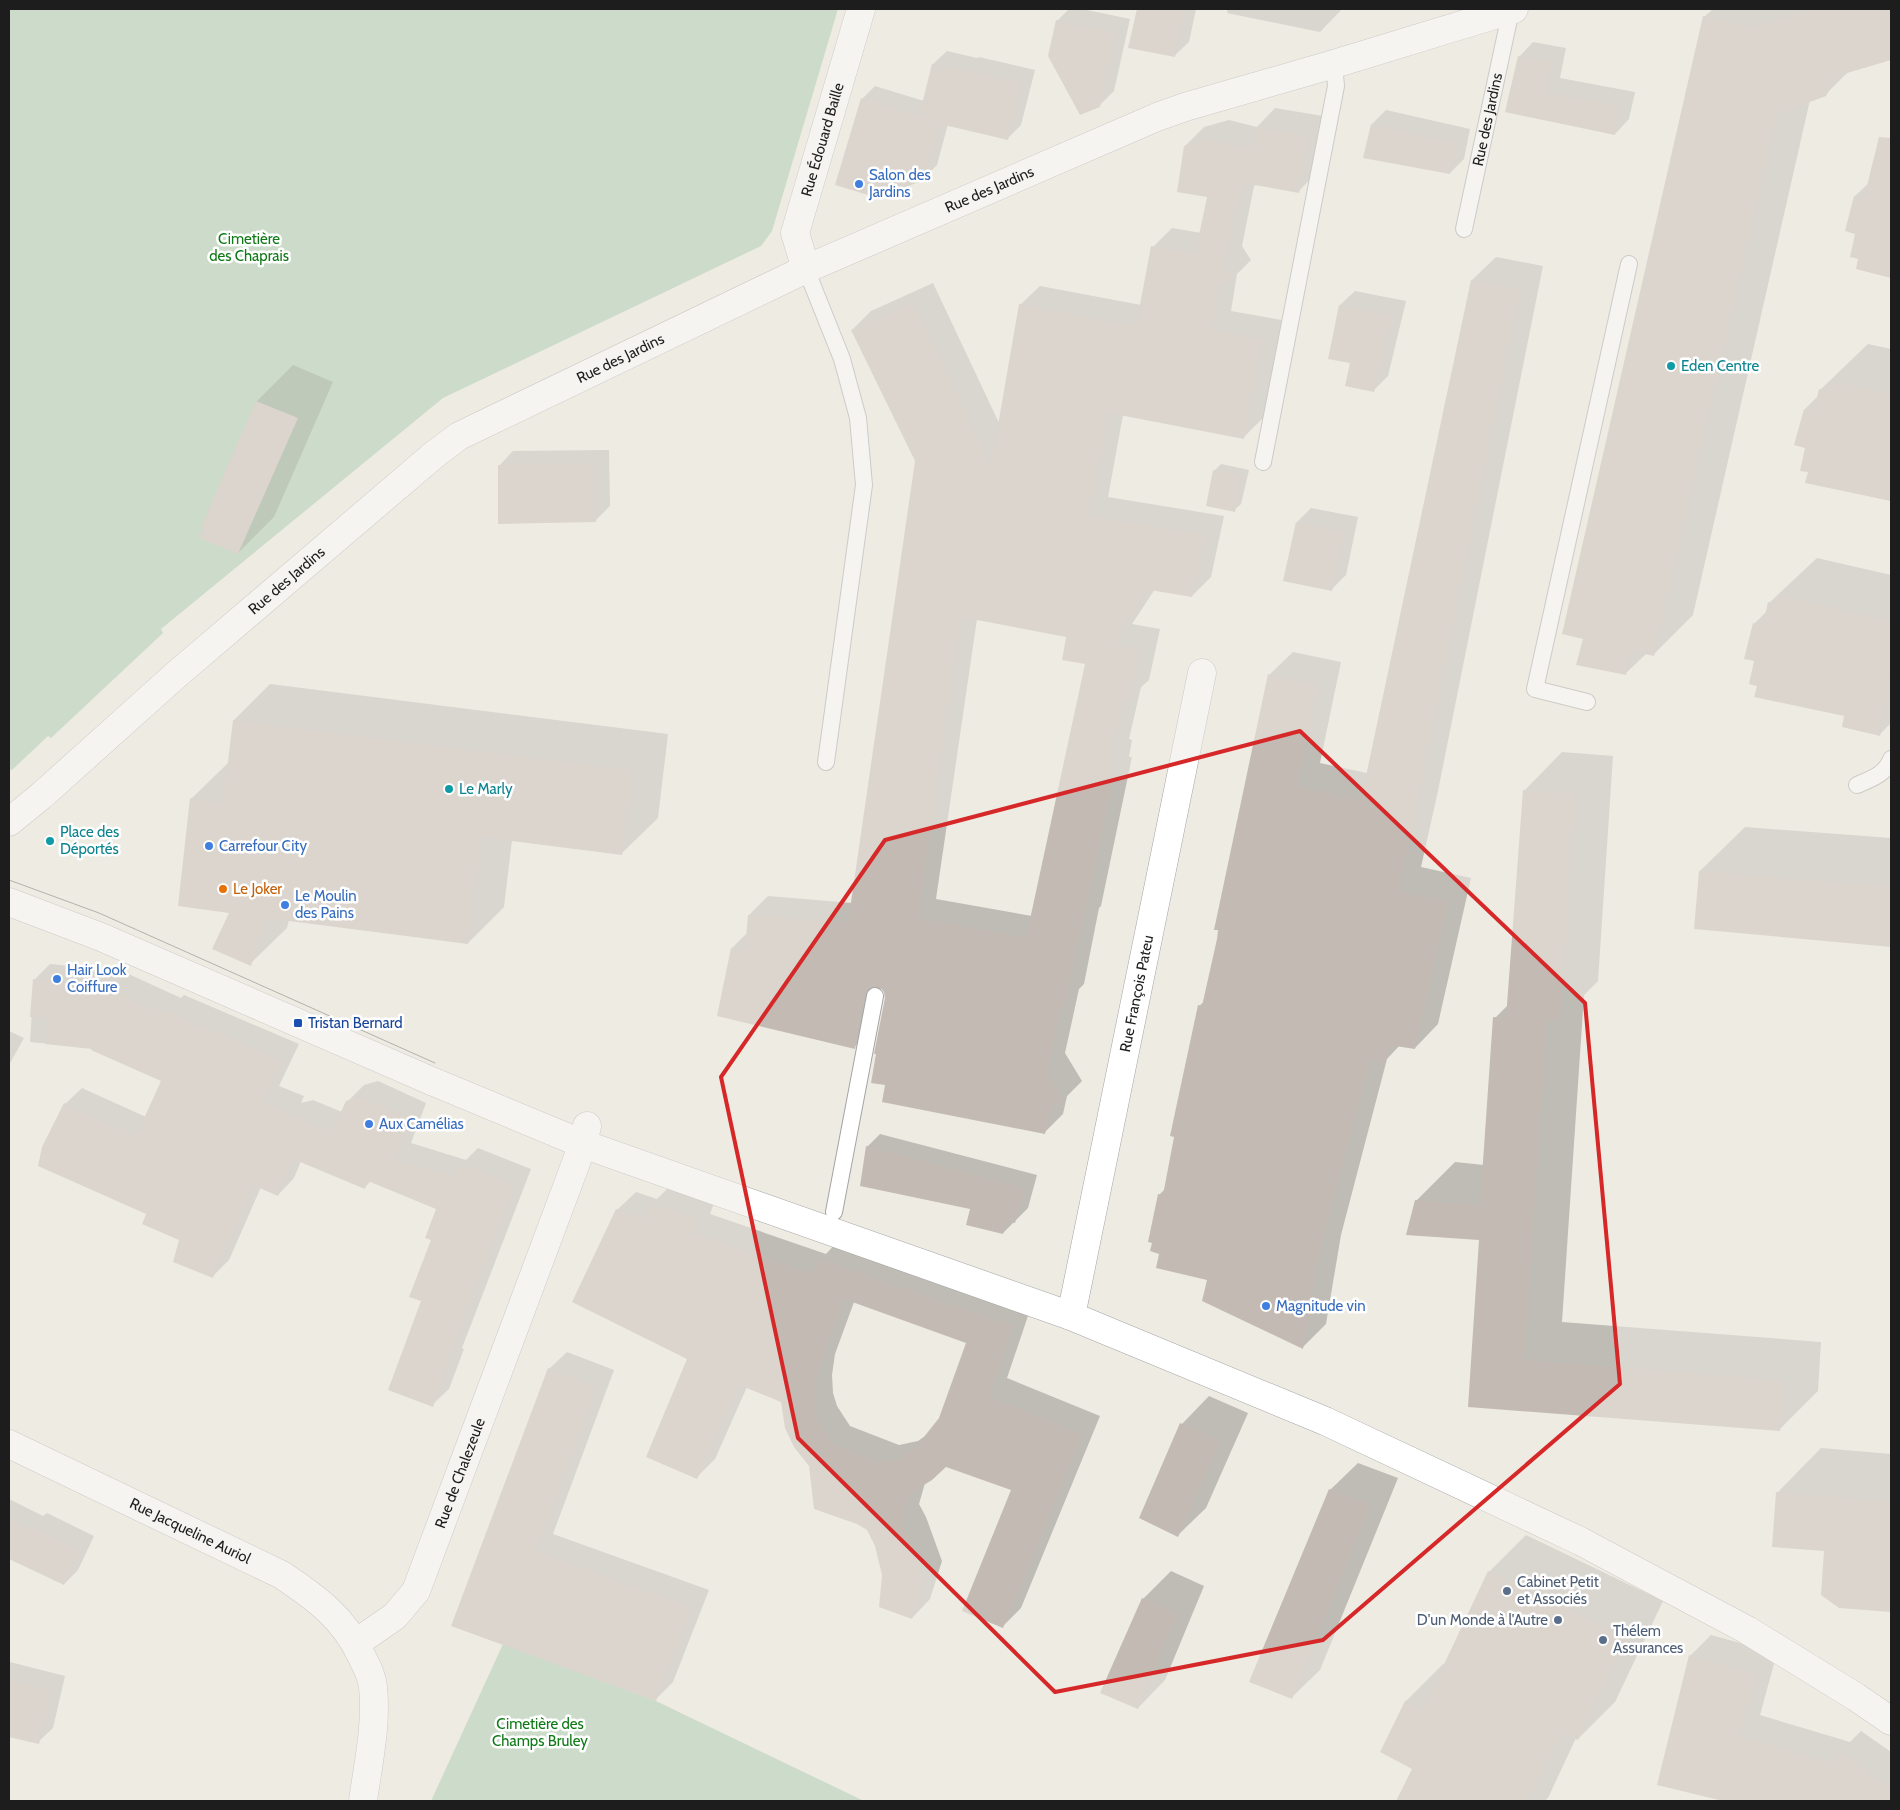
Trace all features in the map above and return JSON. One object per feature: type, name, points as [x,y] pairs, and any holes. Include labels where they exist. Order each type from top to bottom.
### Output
[{"type":"street","name":"Rue Édouard Baille","points":[[806,269],[795,233],[861,9]]},
{"type":"street","name":"Rue des Jardins","points":[[9,822],[200,654],[459,436],[806,269],[1157,117],[1220,96],[1334,64],[1512,9]]},
{"type":"street","name":"Rue François Pateu","points":[[1073,1306],[1202,673]]},
{"type":"street","points":[[9,902],[101,937],[585,1135],[1073,1306],[1325,1421],[1580,1541],[1747,1630],[1856,1697],[1891,1721]]},
{"type":"street","points":[[585,1135],[834,1212],[1314,1400],[1598,1532],[1719,1594],[1854,1674],[1891,1700]]},
{"type":"street","name":"Rue de Chalezeule","points":[[356,1643],[395,1616],[416,1591],[585,1135]]},
{"type":"street","name":"Rue Jacqueline Auriol","points":[[9,1444],[282,1575],[317,1599],[341,1622],[356,1643]]},
{"type":"street","points":[[356,1643],[373,1685],[374,1716],[364,1801]]},
{"type":"lane","name":"Rue des Jardins","points":[[1464,230],[1512,9]]},
{"type":"lane","points":[[1263,462],[1336,86],[1334,64]]},
{"type":"lane","points":[[1588,702],[1535,689],[1629,264]]},
{"type":"lane","points":[[806,269],[842,360],[858,418],[864,485],[826,762]]},
{"type":"lane","points":[[1857,785],[1880,776],[1891,759]]},
{"type":"lane","points":[[834,1212],[874,996]]},
{"type":"highlighted area","points":[[1300,731],[1585,1003],[1620,1384],[1323,1640],[1055,1692],[798,1438],[721,1077],[885,840]]},
{"type":"green space","name":"Cimetière des Chaprais","points":[[9,9],[838,9],[772,231],[761,246],[443,398],[161,629],[163,633],[51,738],[48,736],[12,770],[9,769]]},
{"type":"green space","name":"Cimetière des Champs Bruley","points":[[503,1644],[656,1701],[864,1801],[431,1801]]},
{"type":"building","points":[[1137,9],[1185,9],[1175,57],[1128,48]]},
{"type":"building","name":"Eden Centre","points":[[1818,9],[1891,9],[1891,60],[1837,76],[1826,96],[1777,114],[1654,656],[1631,651],[1626,675],[1576,665],[1583,639],[1562,634],[1703,16],[1749,27]]},
{"type":"building","points":[[1056,20],[1116,33],[1100,107],[1080,115],[1048,56]]},
{"type":"building","points":[[1518,56],[1552,62],[1546,92],[1621,106],[1615,135],[1505,112]]},
{"type":"building","points":[[932,64],[964,71],[965,69],[1022,83],[1008,140],[940,124],[924,180],[878,198],[835,185],[861,98],[919,116]]},
{"type":"building","points":[[1371,124],[1457,143],[1450,174],[1363,158]]},
{"type":"building","points":[[1255,127],[1310,136],[1299,193],[1244,183],[1240,202],[1237,202],[1224,266],[1233,280],[1219,289],[1212,330],[1263,339],[1244,439],[1109,413],[1089,516],[1206,535],[1192,597],[1150,590],[1114,643],[1141,648],[1130,700],[1124,699],[1110,758],[1114,758],[1110,776],[1114,776],[1065,1005],[1062,1004],[1047,1073],[1064,1101],[1051,1106],[1045,1134],[882,1102],[885,1085],[871,1083],[876,1054],[874,1054],[885,998],[881,988],[871,987],[865,994],[855,1049],[717,1016],[731,948],[745,950],[748,915],[848,923],[915,461],[851,330],[913,301],[991,466],[1019,304],[1136,326],[1151,246],[1195,254],[1207,197],[1177,192],[1184,146],[1209,139],[1251,149]],"holes":[[[961,617],[1066,637],[1062,660],[1085,664],[1026,938],[918,918]]]},
{"type":"building","points":[[1879,137],[1891,138],[1891,278],[1856,269],[1858,259],[1850,257],[1855,234],[1845,231],[1854,196],[1864,198]]},
{"type":"building","points":[[1471,280],[1520,290],[1415,815],[1398,891],[1448,901],[1415,1049],[1389,1045],[1385,1063],[1370,1060],[1318,1259],[1303,1349],[1202,1301],[1207,1280],[1156,1268],[1159,1254],[1150,1251],[1152,1243],[1148,1242],[1158,1194],[1163,1195],[1174,1137],[1170,1136],[1198,1005],[1202,1006],[1217,939],[1218,930],[1214,930],[1268,674],[1318,685],[1297,786],[1361,800]]},
{"type":"building","points":[[1339,305],[1392,315],[1374,392],[1345,386],[1350,363],[1328,359]]},
{"type":"building","points":[[1830,381],[1891,395],[1891,501],[1805,483],[1808,472],[1800,471],[1805,448],[1794,445],[1804,409],[1814,411],[1819,389],[1827,391]]},
{"type":"building","points":[[256,401],[298,418],[238,554],[199,538],[203,528],[201,527]]},
{"type":"building","points":[[595,464],[596,522],[498,524],[498,465]]},
{"type":"building","points":[[1213,470],[1243,476],[1235,512],[1206,506]]},
{"type":"building","points":[[1296,522],[1345,531],[1332,591],[1283,581]]},
{"type":"building","points":[[1778,594],[1891,621],[1891,667],[1880,736],[1842,727],[1844,716],[1754,697],[1757,686],[1749,684],[1754,661],[1744,659],[1753,623],[1763,625],[1768,602],[1776,605]]},
{"type":"building","points":[[233,720],[633,770],[622,855],[481,837],[468,944],[266,918],[251,966],[212,949],[229,913],[178,906],[190,798],[223,803]]},
{"type":"building","points":[[1523,790],[1575,794],[1560,1021],[1547,1020],[1524,1360],[1783,1380],[1780,1431],[1468,1407],[1479,1240],[1406,1235],[1415,1200],[1480,1205],[1493,1017],[1506,1018]]},
{"type":"building","points":[[1699,871],[1891,886],[1891,947],[1694,929]]},
{"type":"building","points":[[33,979],[105,987],[165,1014],[166,1010],[283,1061],[263,1102],[288,1113],[286,1119],[296,1116],[332,1131],[346,1101],[361,1097],[411,1120],[395,1159],[455,1177],[461,1164],[515,1185],[446,1365],[448,1365],[433,1407],[388,1390],[421,1301],[409,1297],[431,1240],[425,1238],[436,1209],[368,1181],[365,1189],[293,1159],[278,1196],[253,1185],[213,1278],[173,1262],[179,1240],[142,1224],[146,1214],[38,1166],[42,1147],[64,1103],[136,1136],[161,1081],[92,1049],[45,1044],[46,1018],[30,1017]]},
{"type":"building","points":[[866,1146],[1025,1188],[1015,1223],[1006,1221],[1003,1234],[966,1225],[970,1209],[860,1186]]},
{"type":"building","points":[[652,1203],[698,1219],[692,1232],[813,1274],[818,1259],[1013,1325],[989,1397],[1083,1434],[1003,1628],[962,1611],[1011,1490],[946,1467],[932,1480],[909,1494],[901,1523],[908,1536],[924,1580],[912,1619],[879,1607],[882,1575],[875,1546],[867,1530],[857,1524],[814,1509],[809,1466],[794,1447],[785,1428],[781,1402],[739,1385],[697,1479],[646,1457],[687,1359],[572,1302],[616,1209],[645,1220]],"holes":[[[844,1299],[966,1343],[939,1418],[916,1447],[898,1459],[880,1462],[832,1444],[816,1418],[815,1394],[817,1374]]]},
{"type":"building","points":[[548,1368],[597,1387],[537,1551],[692,1607],[656,1701],[451,1626]]},
{"type":"building","points":[[1180,1423],[1221,1440],[1178,1537],[1139,1518]]},
{"type":"building","points":[[1329,1489],[1371,1505],[1292,1699],[1249,1682]]},
{"type":"building","points":[[1776,1492],[1891,1501],[1891,1612],[1839,1608],[1821,1595],[1824,1551],[1772,1547]]},
{"type":"building","points":[[9,1520],[29,1530],[31,1526],[81,1550],[64,1585],[9,1559]]},
{"type":"building","points":[[1488,1571],[1627,1638],[1578,1740],[1561,1732],[1528,1801],[1396,1801],[1412,1769],[1380,1752],[1405,1701],[1423,1709]]},
{"type":"building","points":[[1142,1598],[1178,1613],[1138,1709],[1100,1693]]},
{"type":"building","points":[[1689,1655],[1757,1675],[1740,1736],[1831,1763],[1839,1751],[1891,1787],[1891,1801],[1723,1801],[1657,1785]]},
{"type":"building","points":[[9,1680],[52,1690],[39,1744],[9,1737]]},
{"type":"tram line","points":[[9,880],[99,913],[435,1063]]},
{"type":"place","name":"Salon des Jardins","points":[[859,184]]},
{"type":"place","name":"Eden Centre","points":[[1671,366]]},
{"type":"place","name":"Le Marly","points":[[449,789]]},
{"type":"place","name":"Place des Déportés","points":[[50,841]]},
{"type":"place","name":"Carrefour City","points":[[209,846]]},
{"type":"place","name":"Le Joker","points":[[223,889]]},
{"type":"place","name":"Le Moulin des Pains","points":[[285,905]]},
{"type":"place","name":"Hair Look Coiffure","points":[[57,979]]},
{"type":"place","name":"Tristan Bernard","points":[[298,1023]]},
{"type":"place","name":"Aux Camélias","points":[[369,1124]]},
{"type":"place","name":"Magnitude vin","points":[[1266,1306]]},
{"type":"place","name":"Cabinet Petit et Associés","points":[[1507,1591]]},
{"type":"place","name":"D'un Monde à l'Autre","points":[[1558,1620]]},
{"type":"place","name":"Thélem Assurances","points":[[1603,1640]]}]
